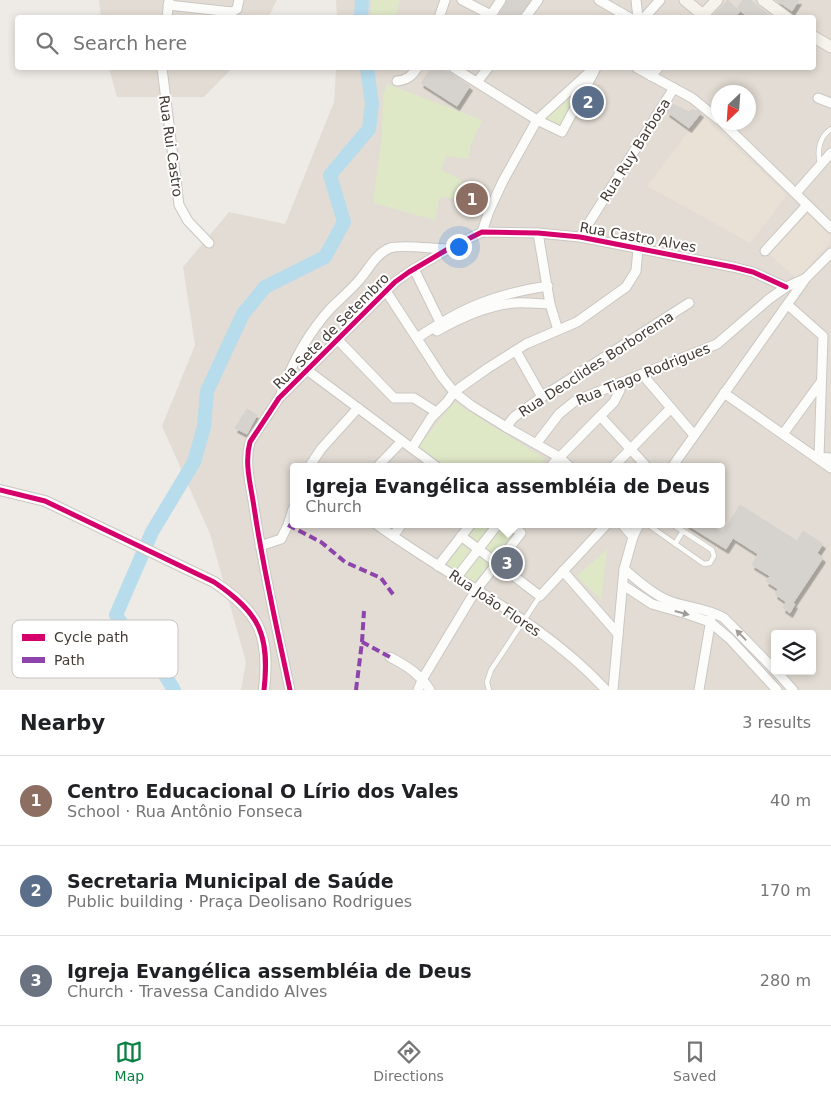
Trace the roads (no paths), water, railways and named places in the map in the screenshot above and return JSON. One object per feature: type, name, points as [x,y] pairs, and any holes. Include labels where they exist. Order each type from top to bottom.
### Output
[{"type":"main road","points":[[685,0],[701,15]]},
{"type":"main road","points":[[703,15],[717,0]]},
{"type":"main road","points":[[763,0],[783,15]]},
{"type":"main road","points":[[816,39],[831,47]]},
{"type":"street","points":[[168,3],[218,14],[232,12],[237,9],[239,0]]},
{"type":"street","points":[[440,15],[445,0]]},
{"type":"street","points":[[462,0],[488,15]]},
{"type":"street","points":[[491,15],[502,0]]},
{"type":"street","points":[[527,15],[538,0]]},
{"type":"street","points":[[599,0],[625,15]]},
{"type":"street","points":[[636,0],[638,15]]},
{"type":"street","points":[[647,15],[660,0]]},
{"type":"street","name":"Rua Rui Castro","points":[[162,70],[179,205],[188,221],[210,243]]},
{"type":"street","points":[[397,81],[409,78],[415,70]]},
{"type":"street","points":[[457,70],[537,120],[562,132],[594,70]]},
{"type":"street","points":[[477,82],[486,70]]},
{"type":"street","points":[[482,232],[489,211],[503,181],[537,120],[593,70]]},
{"type":"street","points":[[640,70],[692,98],[711,113]]},
{"type":"street","points":[[651,76],[656,70]]},
{"type":"street","name":"Rua Ruy Barbosa","points":[[580,237],[674,88]]},
{"type":"street","points":[[818,98],[831,103]]},
{"type":"street","points":[[730,130],[831,228]]},
{"type":"street","points":[[796,193],[831,153]]},
{"type":"street","points":[[765,251],[807,205]]},
{"type":"street","name":"Rua Castro Alves","points":[[482,232],[538,233],[580,237],[734,267],[752,272],[786,287]]},
{"type":"street","name":"Rua Sete de Setembro","points":[[290,690],[260,546],[248,468],[248,448],[250,442],[279,398],[386,291],[409,272],[482,232]]},
{"type":"street","points":[[538,233],[550,304],[558,330]]},
{"type":"street","points":[[279,398],[293,363],[312,334],[330,309],[383,252],[402,246],[448,249]]},
{"type":"street","points":[[412,448],[436,412],[454,392],[516,351],[577,322],[626,287],[636,271],[638,249]]},
{"type":"street","points":[[675,463],[806,278],[831,253]]},
{"type":"street","points":[[414,269],[440,322]]},
{"type":"street","name":"Rua Tiago Rodrigues","points":[[536,444],[559,414],[571,404],[718,344],[769,299],[786,287],[806,278]]},
{"type":"street","points":[[418,340],[440,322],[489,299],[516,291],[548,286]]},
{"type":"street","points":[[386,291],[442,377],[454,392],[472,406],[559,457],[566,463]]},
{"type":"street","points":[[418,340],[490,308],[516,303],[550,304]]},
{"type":"street","name":"Rua Deoclides Borborema","points":[[506,427],[514,417],[542,397],[689,303]]},
{"type":"street","points":[[788,305],[827,336],[821,382],[817,457]]},
{"type":"street","points":[[337,339],[394,398],[414,398],[436,412]]},
{"type":"street","points":[[516,351],[542,397]]},
{"type":"street","points":[[307,370],[432,463]]},
{"type":"street","points":[[642,374],[694,435]]},
{"type":"street","points":[[783,434],[821,382]]},
{"type":"street","points":[[554,463],[618,396],[620,383]]},
{"type":"street","points":[[724,393],[831,468]]},
{"type":"street","points":[[312,463],[321,449],[358,408]]},
{"type":"street","points":[[617,463],[671,408]]},
{"type":"street","points":[[600,416],[643,463]]},
{"type":"street","points":[[381,463],[402,440]]},
{"type":"street","points":[[817,457],[831,458]]},
{"type":"street","points":[[0,490],[45,501],[214,582],[239,600],[254,618],[260,632],[265,654],[264,690]]},
{"type":"street","points":[[260,546],[281,539],[290,519]]},
{"type":"street","name":"Rua João Flores","points":[[382,528],[523,620],[579,662],[606,690]]},
{"type":"street","points":[[393,536],[399,528]]},
{"type":"street","points":[[438,566],[468,528]]},
{"type":"street","points":[[457,577],[495,528]]},
{"type":"street","points":[[418,690],[422,678],[476,590],[522,533],[515,528]]},
{"type":"street","points":[[461,536],[540,596],[603,528]]},
{"type":"street","points":[[625,528],[633,537]]},
{"type":"street","points":[[613,690],[624,569],[637,528]]},
{"type":"street","points":[[624,569],[666,600],[714,612],[730,623],[771,667]]},
{"type":"street","points":[[563,571],[618,634]]},
{"type":"street","points":[[623,585],[652,604],[710,622],[730,639],[777,690]]},
{"type":"street","points":[[698,690],[710,622],[714,612]]},
{"type":"street","points":[[260,632],[277,628]]},
{"type":"street","points":[[390,657],[405,664],[422,678],[430,690]]},
{"type":"street","points":[[779,675],[793,690]]},
{"type":"lane","points":[[820,164],[818,151],[823,136],[831,130]]},
{"type":"lane","points":[[653,528],[704,564],[710,563],[714,556],[712,550],[678,528]]},
{"type":"lane","points":[[675,544],[683,531]]},
{"type":"lane","points":[[489,690],[487,682],[490,674],[540,596]]},
{"type":"waterway","points":[[361,15],[362,0]]},
{"type":"waterway","points":[[119,620],[116,615],[152,532],[194,462],[204,427],[207,391],[243,314],[265,287],[325,257],[344,222],[330,175],[369,129],[372,104],[367,70]]},
{"type":"waterway","points":[[167,678],[174,690]]},
{"type":"place","name":"Secretaria Municipal de Saúde","points":[[588,102]]},
{"type":"place","name":"Centro Educacional O Lírio dos Vales","points":[[472,199]]},
{"type":"place","name":"Igreja Evangélica assembléia de Deus","points":[[507,563]]}]
